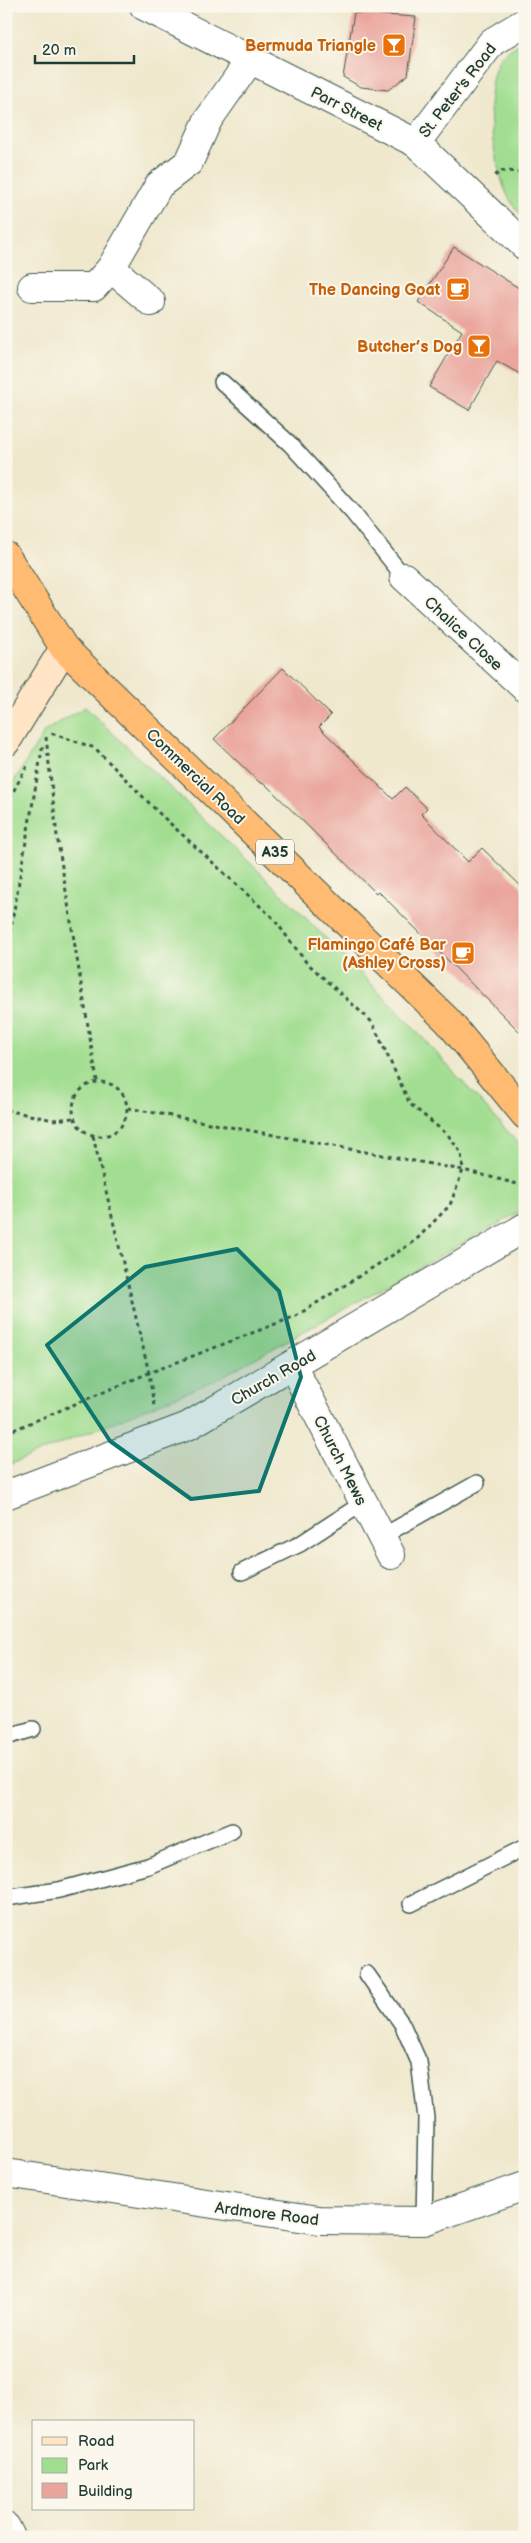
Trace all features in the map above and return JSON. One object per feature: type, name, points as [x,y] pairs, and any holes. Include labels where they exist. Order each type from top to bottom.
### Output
[{"type":"highway","name":"Commercial Road","points":[[6,556],[64,648],[448,1021],[525,1114]]},
{"type":"street","name":"Parr Street","points":[[144,6],[416,143],[525,246]]},
{"type":"street","name":"St. Peter's Road","points":[[416,143],[492,42],[525,22]]},
{"type":"street","points":[[32,287],[94,287],[111,268],[159,185],[189,162],[208,120],[250,60]]},
{"type":"street","points":[[111,268],[151,302]]},
{"type":"street","name":"Chalice Close","points":[[404,578],[525,688]]},
{"type":"street","points":[[6,742],[64,648]]},
{"type":"street","name":"Church Road","points":[[6,1495],[188,1426],[525,1227]]},
{"type":"street","name":"Church Mews","points":[[292,1365],[386,1546]]},
{"type":"street","name":"Ardmore Road","points":[[6,2173],[319,2220],[424,2221],[525,2186]]},
{"type":"street","points":[[6,2527],[11,2537]]},
{"type":"lane","points":[[222,382],[290,444],[354,513],[404,578]]},
{"type":"lane","points":[[386,1546],[476,1483]]},
{"type":"lane","points":[[242,1572],[300,1544],[364,1503]]},
{"type":"lane","points":[[6,1737],[33,1729]]},
{"type":"lane","points":[[6,1898],[59,1890],[148,1866],[232,1831]]},
{"type":"lane","points":[[411,1904],[525,1848]]},
{"type":"lane","points":[[368,1974],[402,2024],[419,2062],[426,2118],[424,2221]]},
{"type":"path","points":[[6,956],[45,731]]},
{"type":"path","points":[[45,731],[57,836],[97,1081]]},
{"type":"path","points":[[6,1433],[149,1373],[296,1316],[415,1241],[450,1205],[463,1170],[461,1153],[448,1135],[410,1104],[372,1022],[306,962],[273,918],[168,822],[96,748],[45,731]]},
{"type":"path","points":[[97,1081],[112,1084],[123,1093],[128,1108],[123,1124],[110,1135],[93,1136],[81,1130],[73,1118],[73,1101],[82,1087],[97,1081]]},
{"type":"path","points":[[128,1108],[463,1170],[525,1186]]},
{"type":"path","points":[[6,1110],[53,1120],[73,1118]]},
{"type":"path","points":[[93,1136],[149,1373],[159,1438]]},
{"type":"highlighted area","points":[[237,1249],[279,1291],[301,1377],[259,1491],[191,1499],[110,1441],[47,1345],[145,1267]]},
{"type":"green space","points":[[525,41],[525,219],[510,200],[500,174],[493,139],[490,101],[491,84],[495,68],[502,56]]},
{"type":"green space","points":[[85,707],[269,881],[399,1012],[520,1145],[525,1154],[525,1209],[214,1381],[6,1466],[6,794],[45,731]]},
{"type":"building","points":[[354,13],[416,17],[408,75],[388,90],[361,87],[343,77]]},
{"type":"building","points":[[454,247],[525,292],[525,377],[497,361],[469,410],[429,387],[462,331],[418,302]]},
{"type":"building","points":[[283,668],[331,715],[319,727],[393,799],[405,787],[427,808],[421,814],[468,862],[482,848],[525,890],[525,1037],[378,891],[376,893],[266,785],[259,782],[214,739]]},
{"type":"place","name":"Bermuda Triangle","points":[[394,45]]},
{"type":"place","name":"The Dancing Goat","points":[[458,289]]},
{"type":"place","name":"Butcher’s Dog","points":[[479,346]]},
{"type":"place","name":"Flamingo Café Bar (Ashley Cross)","points":[[463,953]]}]
